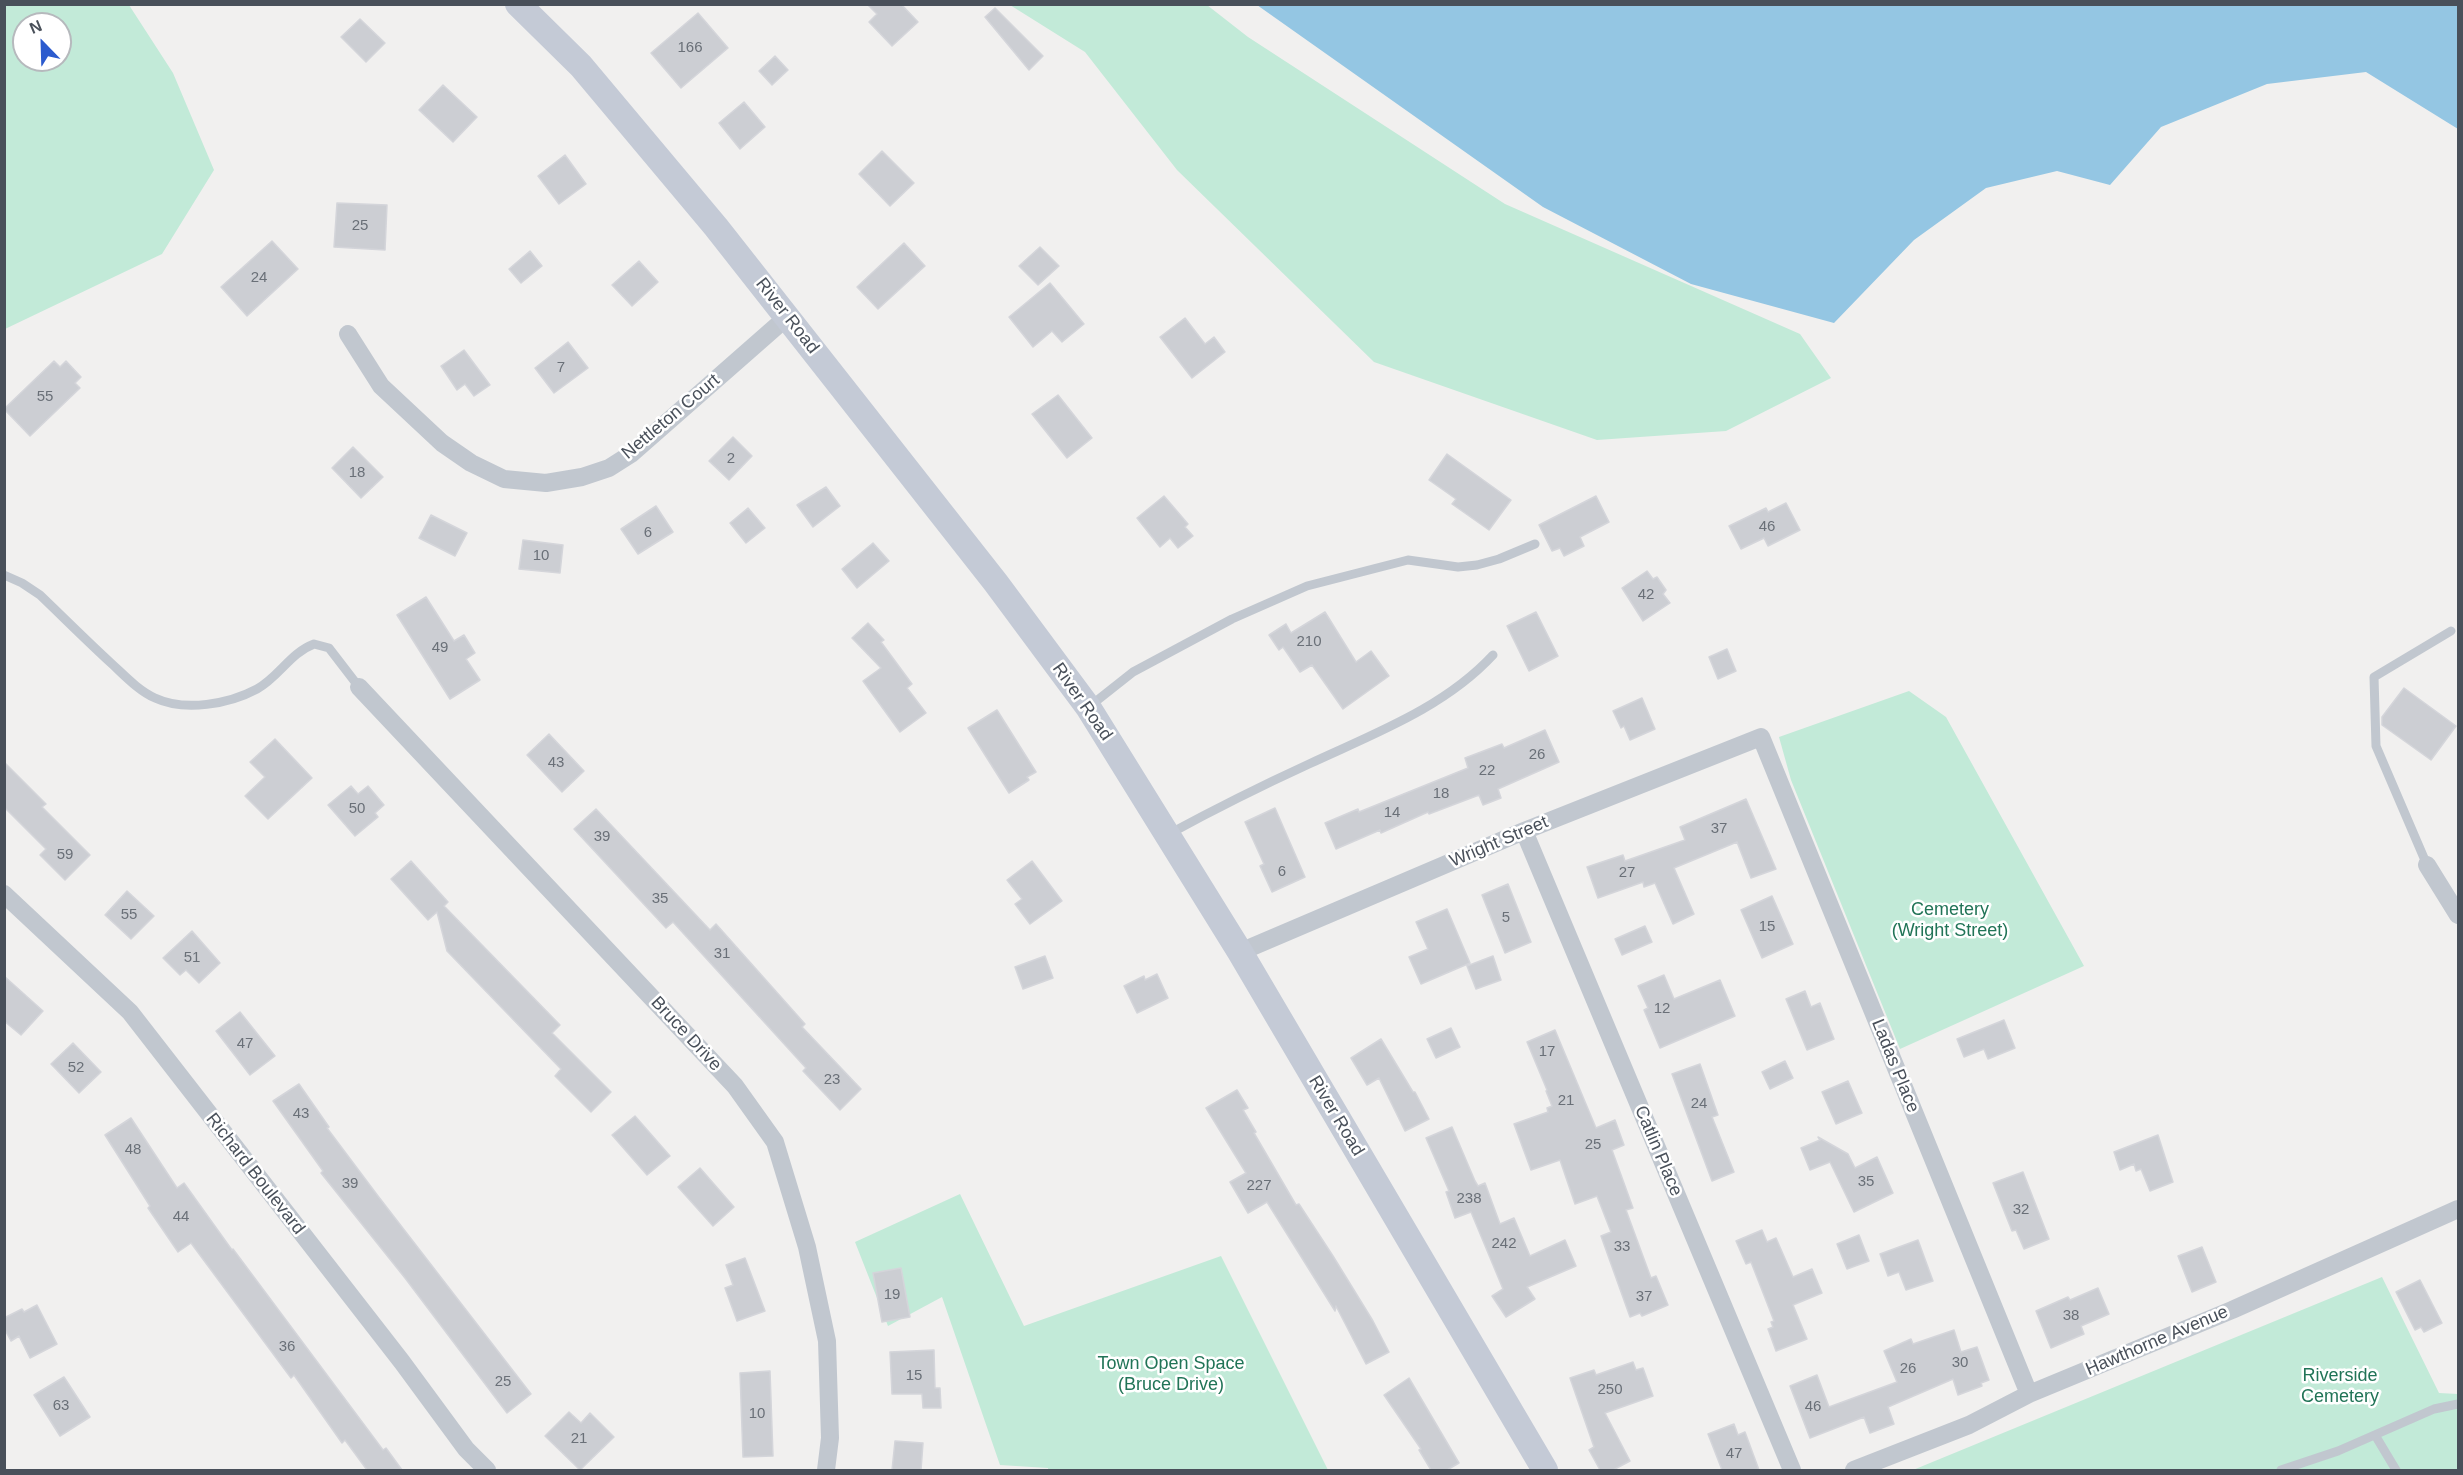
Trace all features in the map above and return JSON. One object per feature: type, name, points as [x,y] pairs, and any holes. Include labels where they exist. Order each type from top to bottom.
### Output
[{"type":"main road","name":"River Road","points":[[518,4],[581,66],[787,316],[996,583],[1088,707],[1169,834],[1545,1470]]},
{"type":"street","name":"Nettleton Court","points":[[348,334],[381,386],[442,443],[471,463],[504,479],[546,483],[582,477],[609,468],[631,454],[787,316]]},
{"type":"street","name":"Bruce Drive","points":[[359,687],[735,1086],[775,1142],[807,1247],[827,1341],[830,1438],[826,1470]]},
{"type":"street","name":"Wright Street","points":[[1239,952],[1524,831],[1761,737]]},
{"type":"street","name":"Ladas Place","points":[[1761,737],[2029,1394]]},
{"type":"street","name":"Catlin Place","points":[[1524,831],[1792,1470]]},
{"type":"street","points":[[2427,865],[2458,915]]},
{"type":"street","name":"Richard Boulevard","points":[[4,894],[130,1012],[402,1362],[466,1449],[487,1470]]},
{"type":"street","name":"Hawthorne Avenue","points":[[1854,1470],[1969,1425],[2029,1394],[2243,1305],[2458,1209]]},
{"type":"lane","points":[[1088,707],[1133,672],[1232,619],[1307,586],[1408,560],[1458,567],[1477,565],[1499,559],[1535,544]]},
{"type":"lane","points":[[4,575],[22,583],[39,595],[134,684],[158,700],[183,705],[201,705],[241,696],[258,689],[297,653],[314,644],[329,648],[359,687]]},
{"type":"lane","points":[[2427,865],[2376,746],[2374,677],[2451,631]]},
{"type":"lane","points":[[1169,834],[1244,794],[1431,705],[1475,675],[1493,656]]},
{"type":"lane","points":[[2281,1470],[2375,1435],[2434,1409],[2458,1404]]},
{"type":"lane","points":[[2375,1435],[2396,1470]]},
{"type":"green space","points":[[5,4],[129,5],[173,73],[214,170],[162,254],[5,329]]},
{"type":"green space","points":[[1010,5],[1207,5],[1248,37],[1505,204],[1800,334],[1831,378],[1726,431],[1597,440],[1374,362],[1177,170],[1085,52]]},
{"type":"green space","name":"Cemetery (Wright Street)","points":[[1909,691],[1946,717],[2084,966],[1900,1049],[1791,780],[1779,737]]},
{"type":"green space","name":"Town Open Space (Bruce Drive)","points":[[960,1194],[1024,1326],[1221,1256],[1328,1470],[1048,1470],[1048,1468],[1000,1465],[942,1297],[888,1326],[855,1242]]},
{"type":"green space","name":"Riverside Cemetery","points":[[2382,1277],[2439,1393],[2458,1394],[2458,1470],[1913,1470]]},
{"type":"water","points":[[1257,5],[2458,5],[2458,129],[2366,72],[2267,84],[2161,127],[2110,185],[2057,171],[1986,188],[1914,240],[1834,323],[1691,284],[1543,207]]},
{"type":"building","points":[[867,4],[901,4],[918,22],[892,46],[869,22],[877,14]]},
{"type":"building","points":[[995,8],[1043,56],[1029,70],[985,17]]},
{"type":"building","points":[[698,13],[728,48],[681,88],[651,53]]},
{"type":"building","points":[[360,19],[385,43],[366,62],[341,37]]},
{"type":"building","points":[[775,56],[788,70],[772,85],[759,71]]},
{"type":"building","points":[[443,85],[477,117],[453,142],[419,110]]},
{"type":"building","points":[[744,102],[765,127],[740,149],[719,123]]},
{"type":"building","points":[[882,151],[914,183],[890,206],[859,174]]},
{"type":"building","points":[[565,155],[586,184],[559,204],[538,176]]},
{"type":"building","points":[[337,203],[387,205],[385,250],[334,247]]},
{"type":"building","points":[[272,241],[298,269],[247,316],[221,287]]},
{"type":"building","points":[[904,243],[925,266],[878,309],[857,287]]},
{"type":"building","points":[[1040,247],[1059,266],[1038,285],[1019,266]]},
{"type":"building","points":[[530,251],[542,266],[521,283],[509,269]]},
{"type":"building","points":[[639,261],[658,282],[632,306],[612,285]]},
{"type":"building","points":[[1050,283],[1084,324],[1062,342],[1052,331],[1033,347],[1009,317]]},
{"type":"building","points":[[1185,318],[1205,344],[1214,337],[1225,352],[1192,378],[1160,337]]},
{"type":"building","points":[[568,342],[588,368],[554,393],[535,368]]},
{"type":"building","points":[[464,350],[490,385],[474,396],[465,384],[457,390],[441,366]]},
{"type":"building","points":[[54,361],[60,367],[66,361],[81,377],[75,383],[80,388],[30,436],[4,409]]},
{"type":"building","points":[[1058,395],[1092,438],[1067,458],[1032,414]]},
{"type":"building","points":[[733,437],[752,456],[729,480],[709,461]]},
{"type":"building","points":[[353,447],[383,477],[361,498],[332,468]]},
{"type":"building","points":[[1447,454],[1511,500],[1489,530],[1452,504],[1456,499],[1429,480]]},
{"type":"building","points":[[826,487],[840,506],[813,527],[797,505]]},
{"type":"building","points":[[1164,496],[1188,524],[1185,527],[1193,536],[1178,548],[1170,538],[1160,547],[1137,518]]},
{"type":"building","points":[[1596,496],[1609,522],[1580,537],[1584,546],[1564,556],[1560,548],[1552,551],[1539,525]]},
{"type":"building","points":[[1786,503],[1800,530],[1768,546],[1764,538],[1741,549],[1729,526],[1766,508],[1768,512]]},
{"type":"building","points":[[656,506],[673,532],[638,554],[621,529]]},
{"type":"building","points":[[748,508],[765,528],[746,543],[730,523]]},
{"type":"building","points":[[431,515],[467,533],[455,556],[419,538]]},
{"type":"building","points":[[523,540],[563,545],[560,573],[519,569]]},
{"type":"building","points":[[873,543],[889,561],[857,588],[842,569]]},
{"type":"building","points":[[1647,571],[1653,579],[1657,577],[1666,590],[1663,594],[1670,603],[1643,621],[1622,588]]},
{"type":"building","points":[[426,597],[454,641],[464,635],[475,653],[466,659],[480,680],[450,699],[397,615]]},
{"type":"building","points":[[1325,612],[1356,662],[1371,651],[1389,676],[1343,709],[1312,665],[1300,672],[1283,647],[1279,650],[1269,635],[1286,624],[1291,633]]},
{"type":"building","points":[[1536,612],[1558,656],[1529,671],[1507,626]]},
{"type":"building","points":[[868,623],[884,640],[881,642],[912,684],[907,688],[926,713],[900,732],[863,681],[881,668],[852,638]]},
{"type":"building","points":[[1727,649],[1736,671],[1718,679],[1709,657]]},
{"type":"building","points":[[2404,688],[2456,726],[2431,760],[2382,725],[2382,717]]},
{"type":"building","points":[[1642,698],[1655,729],[1630,740],[1624,726],[1621,728],[1613,711]]},
{"type":"building","points":[[997,710],[1036,772],[1027,777],[1029,780],[1009,793],[968,728]]},
{"type":"building","points":[[1545,730],[1559,762],[1498,789],[1501,798],[1483,805],[1479,795],[1429,814],[1428,812],[1381,833],[1380,830],[1336,849],[1325,823],[1358,809],[1359,812],[1468,768],[1465,758],[1502,744],[1504,748]]},
{"type":"building","points":[[549,734],[584,771],[562,792],[527,755]]},
{"type":"building","points":[[275,739],[312,778],[268,819],[245,796],[265,777],[250,762]]},
{"type":"building","points":[[4,762],[46,804],[42,807],[90,855],[65,880],[40,855],[46,849],[4,807]]},
{"type":"building","points":[[351,786],[358,794],[368,786],[384,805],[375,813],[378,817],[355,836],[328,805]]},
{"type":"building","points":[[1746,799],[1776,869],[1751,878],[1737,842],[1674,868],[1694,914],[1673,924],[1655,883],[1644,887],[1643,882],[1598,898],[1587,867],[1623,855],[1625,861],[1685,840],[1680,827]]},
{"type":"building","points":[[1275,808],[1305,877],[1272,892],[1260,866],[1264,864],[1245,822]]},
{"type":"building","points":[[596,809],[710,930],[716,924],[805,1024],[802,1027],[861,1089],[840,1110],[803,1071],[806,1068],[673,922],[666,928],[574,829]]},
{"type":"building","points":[[411,861],[448,902],[444,906],[560,1025],[552,1033],[611,1092],[591,1112],[555,1076],[561,1069],[447,951],[437,912],[428,920],[391,879]]},
{"type":"building","points":[[1032,861],[1062,901],[1030,924],[1015,904],[1022,899],[1007,880]]},
{"type":"building","points":[[1508,884],[1531,942],[1505,953],[1482,895]]},
{"type":"building","points":[[127,891],[154,916],[131,939],[105,915]]},
{"type":"building","points":[[1772,896],[1793,944],[1762,958],[1741,910]]},
{"type":"building","points":[[1447,909],[1470,963],[1421,984],[1409,957],[1428,949],[1416,922]]},
{"type":"building","points":[[1645,926],[1652,942],[1622,955],[1615,939]]},
{"type":"building","points":[[192,931],[220,963],[199,983],[186,970],[180,975],[163,958]]},
{"type":"building","points":[[1045,956],[1053,978],[1023,989],[1015,967]]},
{"type":"building","points":[[1493,956],[1501,980],[1476,989],[1467,966]]},
{"type":"building","points":[[1157,974],[1168,998],[1137,1013],[1124,986],[1144,976],[1145,980]]},
{"type":"building","points":[[1664,975],[1674,999],[1720,980],[1735,1016],[1660,1048],[1644,1010],[1648,1008],[1638,986]]},
{"type":"building","points":[[4,976],[43,1011],[21,1035],[4,1021]]},
{"type":"building","points":[[1805,991],[1811,1007],[1820,1003],[1834,1039],[1807,1050],[1786,999]]},
{"type":"building","points":[[240,1012],[275,1056],[250,1075],[216,1031]]},
{"type":"building","points":[[2004,1020],[2015,1048],[1988,1059],[1984,1049],[1964,1057],[1957,1039]]},
{"type":"building","points":[[1451,1028],[1460,1047],[1436,1058],[1427,1039]]},
{"type":"building","points":[[1555,1030],[1596,1128],[1615,1120],[1624,1145],[1612,1150],[1633,1208],[1626,1210],[1651,1278],[1656,1276],[1668,1305],[1642,1316],[1640,1313],[1630,1317],[1601,1236],[1611,1232],[1597,1196],[1575,1204],[1560,1160],[1531,1170],[1514,1124],[1548,1112],[1547,1108],[1552,1106],[1527,1042]]},
{"type":"building","points":[[1381,1039],[1415,1092],[1429,1119],[1405,1131],[1379,1078],[1367,1085],[1351,1058]]},
{"type":"building","points":[[73,1043],[101,1072],[79,1093],[51,1064]]},
{"type":"building","points":[[1785,1061],[1793,1078],[1770,1089],[1762,1072]]},
{"type":"building","points":[[1700,1064],[1718,1115],[1712,1117],[1734,1172],[1712,1181],[1672,1074]]},
{"type":"building","points":[[1848,1081],[1862,1113],[1836,1124],[1822,1092]]},
{"type":"building","points":[[299,1084],[329,1127],[327,1128],[531,1394],[507,1413],[405,1278],[321,1173],[323,1171],[273,1101]]},
{"type":"building","points":[[1237,1090],[1248,1108],[1243,1110],[1256,1132],[1254,1133],[1296,1205],[1299,1204],[1333,1256],[1389,1352],[1366,1364],[1336,1306],[1335,1311],[1267,1202],[1248,1213],[1230,1182],[1246,1173],[1206,1108]]},
{"type":"building","points":[[635,1116],[670,1156],[647,1175],[612,1135]]},
{"type":"building","points":[[131,1118],[177,1188],[184,1183],[383,1450],[386,1448],[402,1470],[367,1470],[345,1440],[342,1443],[294,1375],[291,1378],[191,1243],[178,1252],[148,1208],[150,1206],[105,1135]]},
{"type":"building","points":[[1452,1127],[1475,1181],[1478,1186],[1485,1183],[1500,1224],[1514,1218],[1530,1256],[1565,1240],[1576,1266],[1527,1287],[1535,1299],[1506,1317],[1492,1296],[1503,1289],[1471,1212],[1455,1218],[1446,1192],[1449,1191],[1426,1138]]},
{"type":"building","points":[[2158,1135],[2173,1182],[2150,1191],[2141,1169],[2136,1171],[2134,1164],[2120,1170],[2114,1152]]},
{"type":"building","points":[[1818,1137],[1848,1154],[1855,1168],[1877,1157],[1893,1193],[1854,1212],[1830,1162],[1810,1170],[1801,1148],[1820,1140]]},
{"type":"building","points":[[700,1168],[734,1207],[713,1226],[678,1187]]},
{"type":"building","points":[[2023,1172],[2049,1239],[2024,1249],[2016,1230],[2012,1231],[1993,1183]]},
{"type":"building","points":[[1762,1230],[1767,1242],[1776,1238],[1793,1277],[1812,1269],[1822,1293],[1793,1305],[1807,1339],[1776,1351],[1768,1329],[1773,1327],[1771,1322],[1774,1321],[1751,1262],[1746,1264],[1736,1241]]},
{"type":"building","points":[[1859,1235],[1869,1261],[1847,1269],[1837,1244]]},
{"type":"building","points":[[1918,1240],[1933,1281],[1906,1290],[1899,1272],[1888,1276],[1880,1254]]},
{"type":"building","points":[[2202,1247],[2216,1282],[2192,1292],[2178,1256]]},
{"type":"building","points":[[745,1258],[765,1311],[737,1321],[725,1288],[733,1285],[726,1265]]},
{"type":"building","points":[[901,1268],[910,1317],[882,1322],[873,1273]]},
{"type":"building","points":[[2420,1280],[2442,1323],[2424,1332],[2421,1327],[2415,1330],[2396,1292]]},
{"type":"building","points":[[2098,1288],[2109,1314],[2081,1326],[2084,1334],[2051,1348],[2036,1311],[2068,1297],[2070,1300]]},
{"type":"building","points":[[37,1305],[57,1344],[30,1358],[19,1336],[11,1341],[4,1328],[4,1318]]},
{"type":"building","points":[[1954,1330],[1961,1352],[1977,1347],[1989,1380],[1981,1383],[1982,1386],[1958,1395],[1953,1379],[1888,1407],[1894,1424],[1870,1433],[1864,1417],[1810,1438],[1790,1386],[1817,1375],[1829,1407],[1897,1382],[1884,1351],[1911,1339],[1913,1344]]},
{"type":"building","points":[[934,1350],[935,1388],[940,1388],[941,1408],[923,1408],[922,1394],[892,1394],[890,1352]]},
{"type":"building","points":[[1633,1362],[1636,1370],[1643,1368],[1653,1396],[1605,1413],[1630,1461],[1613,1470],[1600,1470],[1589,1450],[1594,1447],[1570,1378],[1594,1370],[1596,1375]]},
{"type":"building","points":[[770,1371],[773,1456],[743,1457],[740,1373]]},
{"type":"building","points":[[64,1377],[90,1417],[60,1436],[34,1395]]},
{"type":"building","points":[[1409,1378],[1459,1463],[1447,1470],[1431,1470],[1419,1450],[1421,1449],[1384,1395]]},
{"type":"building","points":[[569,1412],[581,1423],[590,1413],[614,1437],[580,1470],[545,1436]]},
{"type":"building","points":[[1734,1424],[1738,1435],[1745,1432],[1759,1470],[1722,1470],[1708,1434]]},
{"type":"building","points":[[895,1441],[923,1443],[921,1470],[892,1470]]}]
